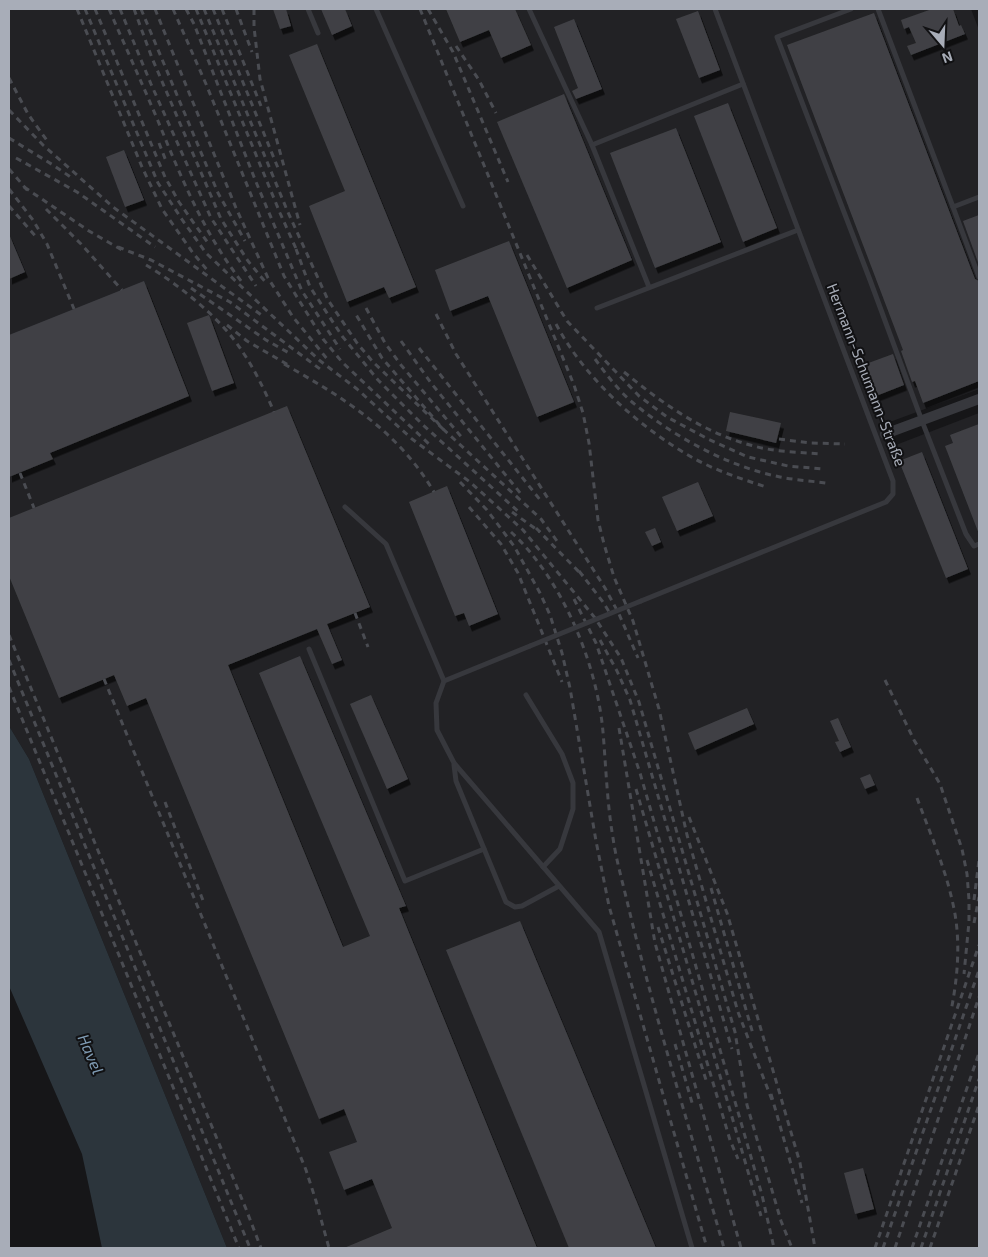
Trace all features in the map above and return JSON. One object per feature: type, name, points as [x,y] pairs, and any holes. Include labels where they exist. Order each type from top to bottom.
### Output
[{"type":"street","points":[[885,434],[979,399]]},
{"type":"lane","points":[[308,9],[318,33]]},
{"type":"lane","points":[[376,9],[463,206]]},
{"type":"lane","points":[[529,9],[592,145],[649,287]]},
{"type":"lane","name":"Hermann-Schumann-Straße","points":[[444,681],[886,502],[893,494],[892,481],[882,452],[714,9]]},
{"type":"lane","points":[[851,9],[777,37],[966,534],[974,546],[979,544]]},
{"type":"lane","points":[[878,9],[979,277]]},
{"type":"lane","points":[[592,145],[743,84]]},
{"type":"lane","points":[[953,208],[979,197]]},
{"type":"lane","points":[[596,308],[798,230]]},
{"type":"lane","points":[[345,507],[386,544],[444,681],[436,704],[437,730],[454,763],[598,932],[692,1248]]},
{"type":"lane","points":[[309,649],[405,881],[484,849]]},
{"type":"lane","points":[[526,695],[562,754],[573,783],[573,809],[560,849],[543,867]]},
{"type":"lane","points":[[454,763],[456,781],[506,902],[514,907],[522,906],[559,886]]},
{"type":"shaded area","points":[[9,9],[971,9],[979,30],[979,389],[879,426],[888,448],[979,413],[979,1248],[227,1248],[29,759],[9,726]]},
{"type":"water","name":"Havel","points":[[9,726],[29,759],[227,1248],[102,1248],[82,1154],[9,986]]},
{"type":"building","points":[[273,9],[286,9],[291,26],[280,29]]},
{"type":"building","points":[[321,9],[345,9],[352,26],[332,35]]},
{"type":"building","points":[[446,9],[515,9],[531,45],[501,58],[489,30],[460,42]]},
{"type":"building","points":[[932,9],[953,9],[959,26],[961,25],[965,34],[911,55],[907,46],[916,43],[909,27],[904,29],[901,20]]},
{"type":"building","points":[[698,11],[720,70],[699,78],[676,19]]},
{"type":"building","points":[[874,13],[975,279],[979,281],[979,381],[923,403],[915,381],[912,382],[901,351],[903,350],[787,45]]},
{"type":"building","points":[[574,19],[602,89],[576,99],[572,91],[578,88],[554,27]]},
{"type":"building","points":[[317,44],[416,287],[389,298],[384,287],[347,302],[309,206],[345,191],[289,55]]},
{"type":"building","points":[[564,94],[632,260],[567,288],[497,122]]},
{"type":"building","points":[[728,103],[777,228],[743,242],[694,116]]},
{"type":"building","points":[[676,128],[721,242],[655,268],[610,153]]},
{"type":"building","points":[[124,150],[144,200],[125,207],[106,157]]},
{"type":"building","points":[[979,215],[979,265],[963,221]]},
{"type":"building","points":[[9,234],[25,272],[9,279]]},
{"type":"building","points":[[509,241],[574,402],[537,417],[488,296],[450,311],[435,270]]},
{"type":"building","points":[[144,281],[189,396],[50,453],[53,459],[9,477],[9,335]]},
{"type":"building","points":[[209,315],[234,383],[212,391],[187,323]]},
{"type":"building","points":[[893,354],[904,385],[876,396],[863,365]]},
{"type":"building","points":[[287,406],[370,607],[327,624],[342,660],[332,664],[317,629],[228,665],[343,947],[370,936],[259,673],[300,656],[406,906],[399,908],[537,1248],[344,1248],[392,1228],[372,1179],[344,1190],[329,1152],[357,1142],[344,1109],[319,1119],[146,698],[127,706],[114,675],[59,698],[9,576],[9,518]]},
{"type":"building","points":[[730,412],[781,423],[776,443],[726,431]]},
{"type":"building","points":[[979,424],[979,534],[945,446],[953,443],[950,435]]},
{"type":"building","points":[[922,452],[968,569],[946,578],[899,461]]},
{"type":"building","points":[[698,482],[713,516],[677,531],[662,497]]},
{"type":"building","points":[[447,486],[498,614],[469,626],[464,613],[455,616],[409,502]]},
{"type":"building","points":[[655,528],[661,542],[652,546],[645,532]]},
{"type":"building","points":[[371,695],[408,779],[387,789],[350,704]]},
{"type":"building","points":[[747,708],[754,724],[695,750],[688,733]]},
{"type":"building","points":[[838,718],[851,747],[840,752],[835,742],[839,741],[830,721]]},
{"type":"building","points":[[870,774],[875,785],[865,789],[860,778]]},
{"type":"building","points":[[520,921],[656,1248],[569,1248],[446,950]]},
{"type":"building","points":[[863,1168],[874,1209],[855,1214],[844,1173]]},
{"type":"railway","points":[[77,9],[142,167],[162,209],[208,271]]},
{"type":"railway","points":[[85,9],[158,183],[206,253],[319,360],[357,389],[412,439],[470,482],[523,530],[595,618],[621,658],[639,702],[735,1032],[747,1105],[781,1221],[792,1248]]},
{"type":"railway","points":[[95,9],[165,177],[179,202],[208,243]]},
{"type":"railway","points":[[109,9],[194,204],[228,264],[242,282]]},
{"type":"railway","points":[[120,9],[151,84],[211,218],[256,286]]},
{"type":"railway","points":[[134,9],[152,58],[221,219],[248,261],[267,284]]},
{"type":"railway","points":[[141,9],[218,193],[245,241]]},
{"type":"railway","points":[[155,9],[236,208],[268,278],[293,317],[328,360]]},
{"type":"railway","points":[[173,9],[206,84],[284,276],[323,339],[342,362],[429,444]]},
{"type":"railway","points":[[186,9],[194,24],[256,182],[302,291],[340,349]]},
{"type":"railway","points":[[196,9],[298,253]]},
{"type":"railway","points":[[204,9],[287,210],[328,300],[357,343],[373,362],[443,429],[382,358],[355,313]]},
{"type":"railway","points":[[213,9],[278,168]]},
{"type":"railway","points":[[222,9],[261,106]]},
{"type":"railway","points":[[236,9],[252,52]]},
{"type":"railway","points":[[254,9],[254,27],[260,79],[300,225]]},
{"type":"railway","points":[[420,9],[574,385],[583,413],[589,443],[598,520],[604,544],[614,577],[633,621],[659,709],[687,835],[738,1012],[772,1100]]},
{"type":"railway","points":[[428,9],[453,52],[508,182]]},
{"type":"railway","points":[[456,46],[479,80],[496,113]]},
{"type":"railway","points":[[9,78],[28,114],[48,142]]},
{"type":"railway","points":[[9,110],[43,145],[113,207],[264,317]]},
{"type":"railway","points":[[9,138],[72,178]]},
{"type":"railway","points":[[159,143],[166,161]]},
{"type":"railway","points":[[16,158],[77,192],[155,247]]},
{"type":"railway","points":[[9,169],[28,191]]},
{"type":"railway","points":[[24,187],[89,231],[122,250]]},
{"type":"railway","points":[[9,189],[33,220],[47,244],[74,309]]},
{"type":"railway","points":[[9,206],[37,238]]},
{"type":"railway","points":[[46,209],[81,244],[122,290]]},
{"type":"railway","points":[[118,247],[151,260],[230,302],[320,369]]},
{"type":"railway","points":[[296,249],[310,287],[342,336],[378,380],[422,424],[521,514]]},
{"type":"railway","points":[[527,255],[567,321],[639,396],[667,417],[708,439],[748,457],[788,466],[823,469]]},
{"type":"railway","points":[[146,265],[185,292],[223,326],[251,366],[274,412]]},
{"type":"railway","points":[[191,288],[266,340],[289,353]]},
{"type":"railway","points":[[366,308],[385,343],[401,365],[464,440]]},
{"type":"railway","points":[[436,314],[456,354],[605,588],[619,614],[638,658]]},
{"type":"railway","points":[[556,324],[582,364],[598,383],[635,418],[695,459],[766,487]]},
{"type":"railway","points":[[227,325],[247,341],[290,366]]},
{"type":"railway","points":[[401,341],[431,383],[521,494]]},
{"type":"railway","points":[[419,348],[541,501]]},
{"type":"railway","points":[[595,359],[617,387],[632,402],[683,438],[740,466],[786,478],[826,483]]},
{"type":"railway","points":[[284,364],[348,403],[387,434],[420,470],[434,492]]},
{"type":"railway","points":[[624,372],[653,395],[683,415],[715,432],[768,449],[822,454]]},
{"type":"railway","points":[[443,429],[541,519],[557,541]]},
{"type":"railway","points":[[779,439],[810,443],[845,444]]},
{"type":"railway","points":[[20,473],[34,508]]},
{"type":"railway","points":[[460,482],[487,510],[514,546],[550,615],[562,653],[570,688],[609,906],[707,1248]]},
{"type":"railway","points":[[469,507],[501,544],[518,573],[562,682]]},
{"type":"railway","points":[[512,512],[540,532]]},
{"type":"railway","points":[[536,528],[583,576]]},
{"type":"railway","points":[[511,532],[546,573],[561,598],[585,651],[593,678],[603,732],[609,812],[617,862],[661,1032],[724,1248]]},
{"type":"railway","points":[[579,571],[611,615]]},
{"type":"railway","points":[[574,599],[596,643],[640,773],[762,1195],[774,1248]]},
{"type":"railway","points":[[355,613],[368,647]]},
{"type":"railway","points":[[9,635],[261,1248]]},
{"type":"railway","points":[[600,640],[630,700],[732,1049]]},
{"type":"railway","points":[[9,660],[250,1248]]},
{"type":"railway","points":[[104,679],[306,1170],[329,1248]]},
{"type":"railway","points":[[885,680],[914,740],[940,784],[962,849],[967,874],[969,900],[964,974]]},
{"type":"railway","points":[[9,687],[239,1248]]},
{"type":"railway","points":[[619,728],[655,943],[741,1248]]},
{"type":"railway","points":[[636,789],[761,1216]]},
{"type":"railway","points":[[917,798],[937,850],[953,904],[958,958],[951,1011]]},
{"type":"railway","points":[[165,802],[204,903]]},
{"type":"railway","points":[[689,817],[727,913],[800,1163],[815,1248]]},
{"type":"railway","points":[[647,860],[730,1140],[738,1159]]},
{"type":"railway","points":[[974,900],[979,860]]},
{"type":"railway","points":[[711,888],[753,1034]]},
{"type":"railway","points":[[974,923],[979,897]]},
{"type":"railway","points":[[658,927],[706,1080]]},
{"type":"railway","points":[[875,1248],[979,945]]},
{"type":"railway","points":[[883,1248],[979,970]]},
{"type":"railway","points":[[895,1248],[979,997]]},
{"type":"railway","points":[[675,1044],[693,1106]]},
{"type":"railway","points":[[912,1248],[979,1053]]},
{"type":"railway","points":[[921,1248],[979,1079]]},
{"type":"railway","points":[[771,1094],[802,1203]]},
{"type":"railway","points":[[930,1248],[979,1105]]}]
